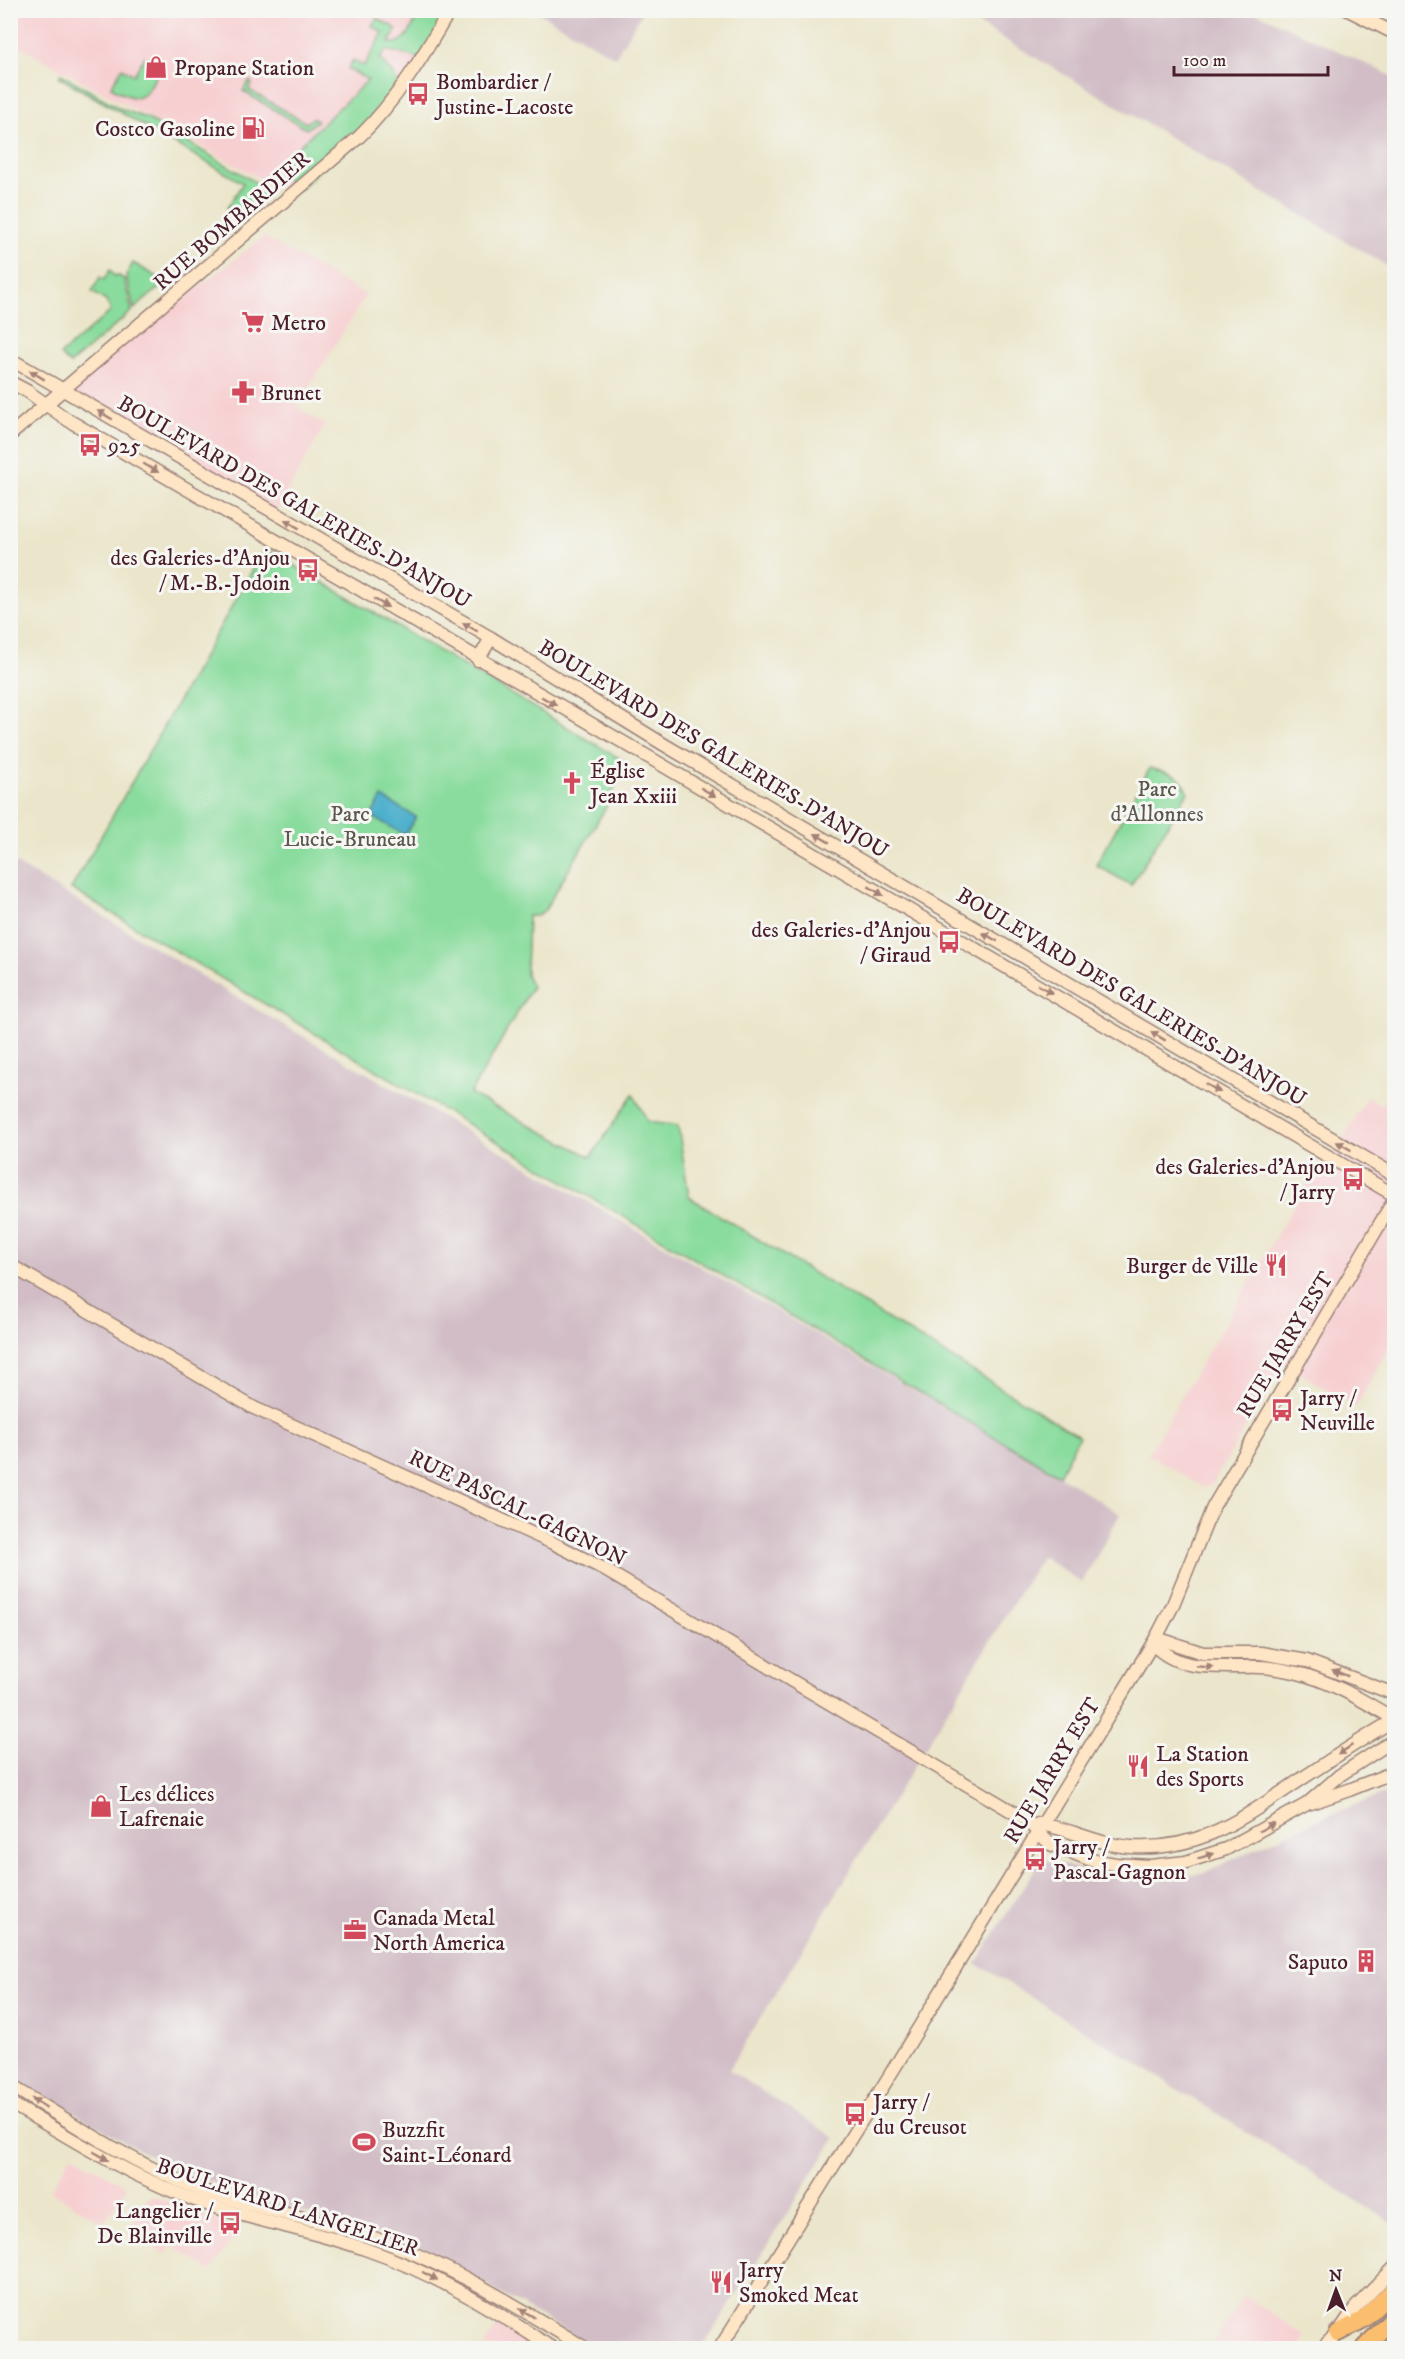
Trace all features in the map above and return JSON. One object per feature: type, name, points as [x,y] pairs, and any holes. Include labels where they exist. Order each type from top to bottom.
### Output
[{"type":"highway","points":[[1338,2333],[1364,2319],[1395,2289]]},
{"type":"highway","points":[[1364,2349],[1395,2318]]},
{"type":"street","name":"RUE BOMBARDIER","points":[[10,435],[359,137],[412,74],[450,10]]},
{"type":"street","points":[[1348,10],[1395,33]]},
{"type":"street","name":"BOULEVARD DES GALERIES-D'ANJOU","points":[[10,359],[490,638],[663,744],[1395,1175]]},
{"type":"street","name":"BOULEVARD DES GALERIES-D'ANJOU","points":[[10,382],[68,420],[478,660],[649,757],[1395,1198]]},
{"type":"street","points":[[478,660],[490,638]]},
{"type":"street","name":"RUE JARRY EST","points":[[720,2349],[1155,1641],[1213,1507],[1395,1198]]},
{"type":"street","name":"RUE PASCAL-GAGNON","points":[[10,1265],[254,1408],[593,1563],[1041,1828],[1062,1828],[1096,1841],[1122,1846],[1167,1846],[1204,1838],[1238,1821],[1395,1719]]},
{"type":"street","points":[[1155,1641],[1203,1653],[1261,1653],[1307,1661],[1395,1694]]},
{"type":"street","points":[[1155,1641],[1163,1655],[1190,1665],[1209,1668],[1259,1667],[1308,1676],[1346,1690],[1395,1719]]},
{"type":"street","name":"RUE PASCAL-GAGNON","points":[[1041,1828],[1050,1844],[1091,1860],[1127,1865],[1161,1866],[1186,1862],[1220,1852],[1307,1804],[1340,1774],[1395,1740]]},
{"type":"street","points":[[1307,1804],[1395,1772]]},
{"type":"street","name":"BOULEVARD LANGELIER","points":[[10,2085],[68,2121],[150,2166],[202,2190],[260,2208],[367,2235],[423,2257],[492,2292],[585,2349]]},
{"type":"street","name":"BOULEVARD LANGELIER","points":[[10,2103],[142,2179],[255,2220],[364,2248],[417,2270],[497,2312],[552,2349]]},
{"type":"street","points":[[1322,2349],[1338,2333],[1355,2308],[1395,2268]]},
{"type":"shaded area","points":[[11,11],[450,11],[421,59],[300,189],[266,182],[11,42]]},
{"type":"shaded area","points":[[536,11],[643,11],[615,57]]},
{"type":"shaded area","points":[[957,11],[1253,11],[1394,77],[1394,270]]},
{"type":"shaded area","points":[[264,237],[366,295],[297,407],[325,425],[275,514],[63,391]]},
{"type":"shaded area","points":[[10,860],[261,1012],[1059,1475],[1120,1514],[1082,1583],[1042,1556],[729,2070],[835,2138],[702,2348],[595,2348],[415,2244],[245,2196],[163,2163],[11,2078]]},
{"type":"shaded area","points":[[1394,1084],[1394,1339],[1356,1407],[1283,1363],[1212,1485],[1203,1487],[1148,1454],[1315,1170],[1328,1166],[1367,1097],[1382,1105]]},
{"type":"shaded area","points":[[1394,1790],[1394,2224],[976,1963],[1041,1859],[1106,1876],[1156,1880],[1206,1872],[1312,1822]]},
{"type":"shaded area","points":[[72,2154],[125,2185],[126,2188],[104,2223],[50,2191]]},
{"type":"shaded area","points":[[153,2196],[233,2227],[234,2235],[212,2271],[172,2245],[166,2254],[127,2231],[147,2199]]},
{"type":"shaded area","points":[[1244,2295],[1302,2334],[1305,2337],[1300,2348],[1210,2348]]},
{"type":"shaded area","points":[[497,2325],[534,2348],[483,2348]]},
{"type":"green space","points":[[419,11],[450,11],[421,59],[386,50],[380,59],[394,75],[400,90],[300,189],[279,174],[292,153],[368,80],[348,69],[353,60],[364,66],[383,33],[372,26],[377,18],[397,29],[389,43],[395,43],[401,41],[409,33]]},
{"type":"green space","points":[[144,57],[161,67],[147,92],[137,98],[111,87],[122,68],[134,75]]},
{"type":"green space","points":[[61,74],[119,108],[148,119],[257,183],[263,189],[266,197],[236,221],[227,208],[243,183],[59,77]]},
{"type":"green space","points":[[249,81],[252,83],[249,90],[306,123],[313,118],[317,121],[306,129],[243,91]]},
{"type":"green space","points":[[133,263],[166,282],[134,309],[126,276]]},
{"type":"green space","points":[[110,270],[114,276],[124,279],[132,311],[70,364],[60,355],[111,311],[106,301],[92,292],[100,277],[104,280]]},
{"type":"green space","name":"Parc Lucie-Bruneau","points":[[270,551],[624,761],[609,802],[545,910],[537,916],[528,916],[526,974],[532,987],[470,1094],[591,1157],[633,1094],[648,1122],[678,1126],[689,1197],[1079,1436],[1059,1475],[71,889],[263,552]]},
{"type":"green space","name":"Parc d'Allonnes","points":[[1150,768],[1177,777],[1188,792],[1131,885],[1096,865]]},
{"type":"water","points":[[382,797],[416,817],[405,835],[371,816]]},
{"type":"place","name":"Propane Station","points":[[156,67]]},
{"type":"place","name":"Bombardier / Justine-Lacoste","points":[[418,94]]},
{"type":"place","name":"Costco Gasoline","points":[[253,128]]},
{"type":"place","name":"Metro","points":[[253,322]]},
{"type":"place","name":"Brunet","points":[[243,392]]},
{"type":"place","name":"925","points":[[90,445]]},
{"type":"place","name":"des Galeries-d'Anjou / M.-B.-Jodoin","points":[[308,570]]},
{"type":"place","name":"Église Jean Xxiii","points":[[572,783]]},
{"type":"place","name":"des Galeries-d'Anjou / Giraud","points":[[949,942]]},
{"type":"place","name":"des Galeries-d'Anjou / Jarry","points":[[1353,1179]]},
{"type":"place","name":"Burger de Ville","points":[[1276,1265]]},
{"type":"place","name":"Jarry / Neuville","points":[[1282,1410]]},
{"type":"place","name":"La Station des Sports","points":[[1138,1766]]},
{"type":"place","name":"Les délices Lafrenaie","points":[[101,1806]]},
{"type":"place","name":"Jarry / Pascal-Gagnon","points":[[1035,1859]]},
{"type":"place","name":"Canada Metal North America","points":[[355,1930]]},
{"type":"place","name":"Saputo","points":[[1366,1961]]},
{"type":"place","name":"Jarry / du Creusot","points":[[855,2114]]},
{"type":"place","name":"Buzzfit Saint-Léonard","points":[[364,2142]]},
{"type":"place","name":"Langelier / De Blainville","points":[[230,2223]]},
{"type":"place","name":"Jarry Smoked Meat","points":[[721,2282]]}]
